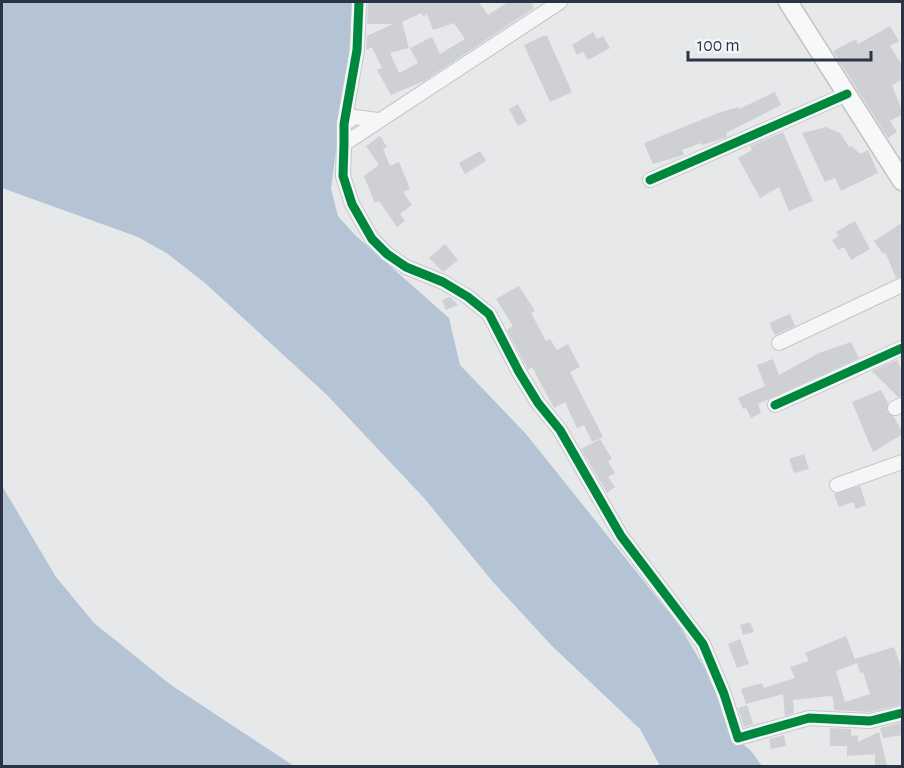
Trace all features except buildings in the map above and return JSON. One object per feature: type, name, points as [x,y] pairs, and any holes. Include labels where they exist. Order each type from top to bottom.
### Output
[{"type":"main road","points":[[788,2],[903,181]]},
{"type":"street","points":[[359,2],[357,50],[344,124],[345,191],[372,239],[387,254],[406,267],[442,282],[479,304],[489,314],[519,372],[538,403],[565,438],[621,536],[703,644],[724,694],[738,738],[809,718],[870,721],[903,713]]},
{"type":"street","points":[[344,144],[560,2]]},
{"type":"street","points":[[650,180],[847,94]]},
{"type":"street","points":[[344,124],[354,117],[378,120]]},
{"type":"street","points":[[779,343],[903,285]]},
{"type":"street","points":[[775,405],[903,348]]},
{"type":"street","points":[[837,485],[903,462]]},
{"type":"water","points":[[2,2],[355,2],[331,189],[338,216],[355,235],[449,318],[460,365],[526,434],[679,625],[711,679],[738,740],[751,751],[762,766],[660,766],[640,729],[552,646],[493,582],[424,498],[327,395],[205,283],[168,254],[138,237],[2,188]]},
{"type":"water","points":[[2,486],[56,577],[94,623],[171,685],[294,766],[2,766]]},
{"type":"cycle path","points":[[359,2],[357,50],[344,124],[343,176],[352,204],[372,239],[387,254],[406,267],[443,282],[468,297],[489,314],[519,372],[538,403],[560,430],[621,536],[703,644],[724,694],[738,738],[809,718],[870,721],[902,713]]},
{"type":"cycle path","points":[[650,180],[847,94]]},
{"type":"cycle path","points":[[775,405],[902,348]]}]
